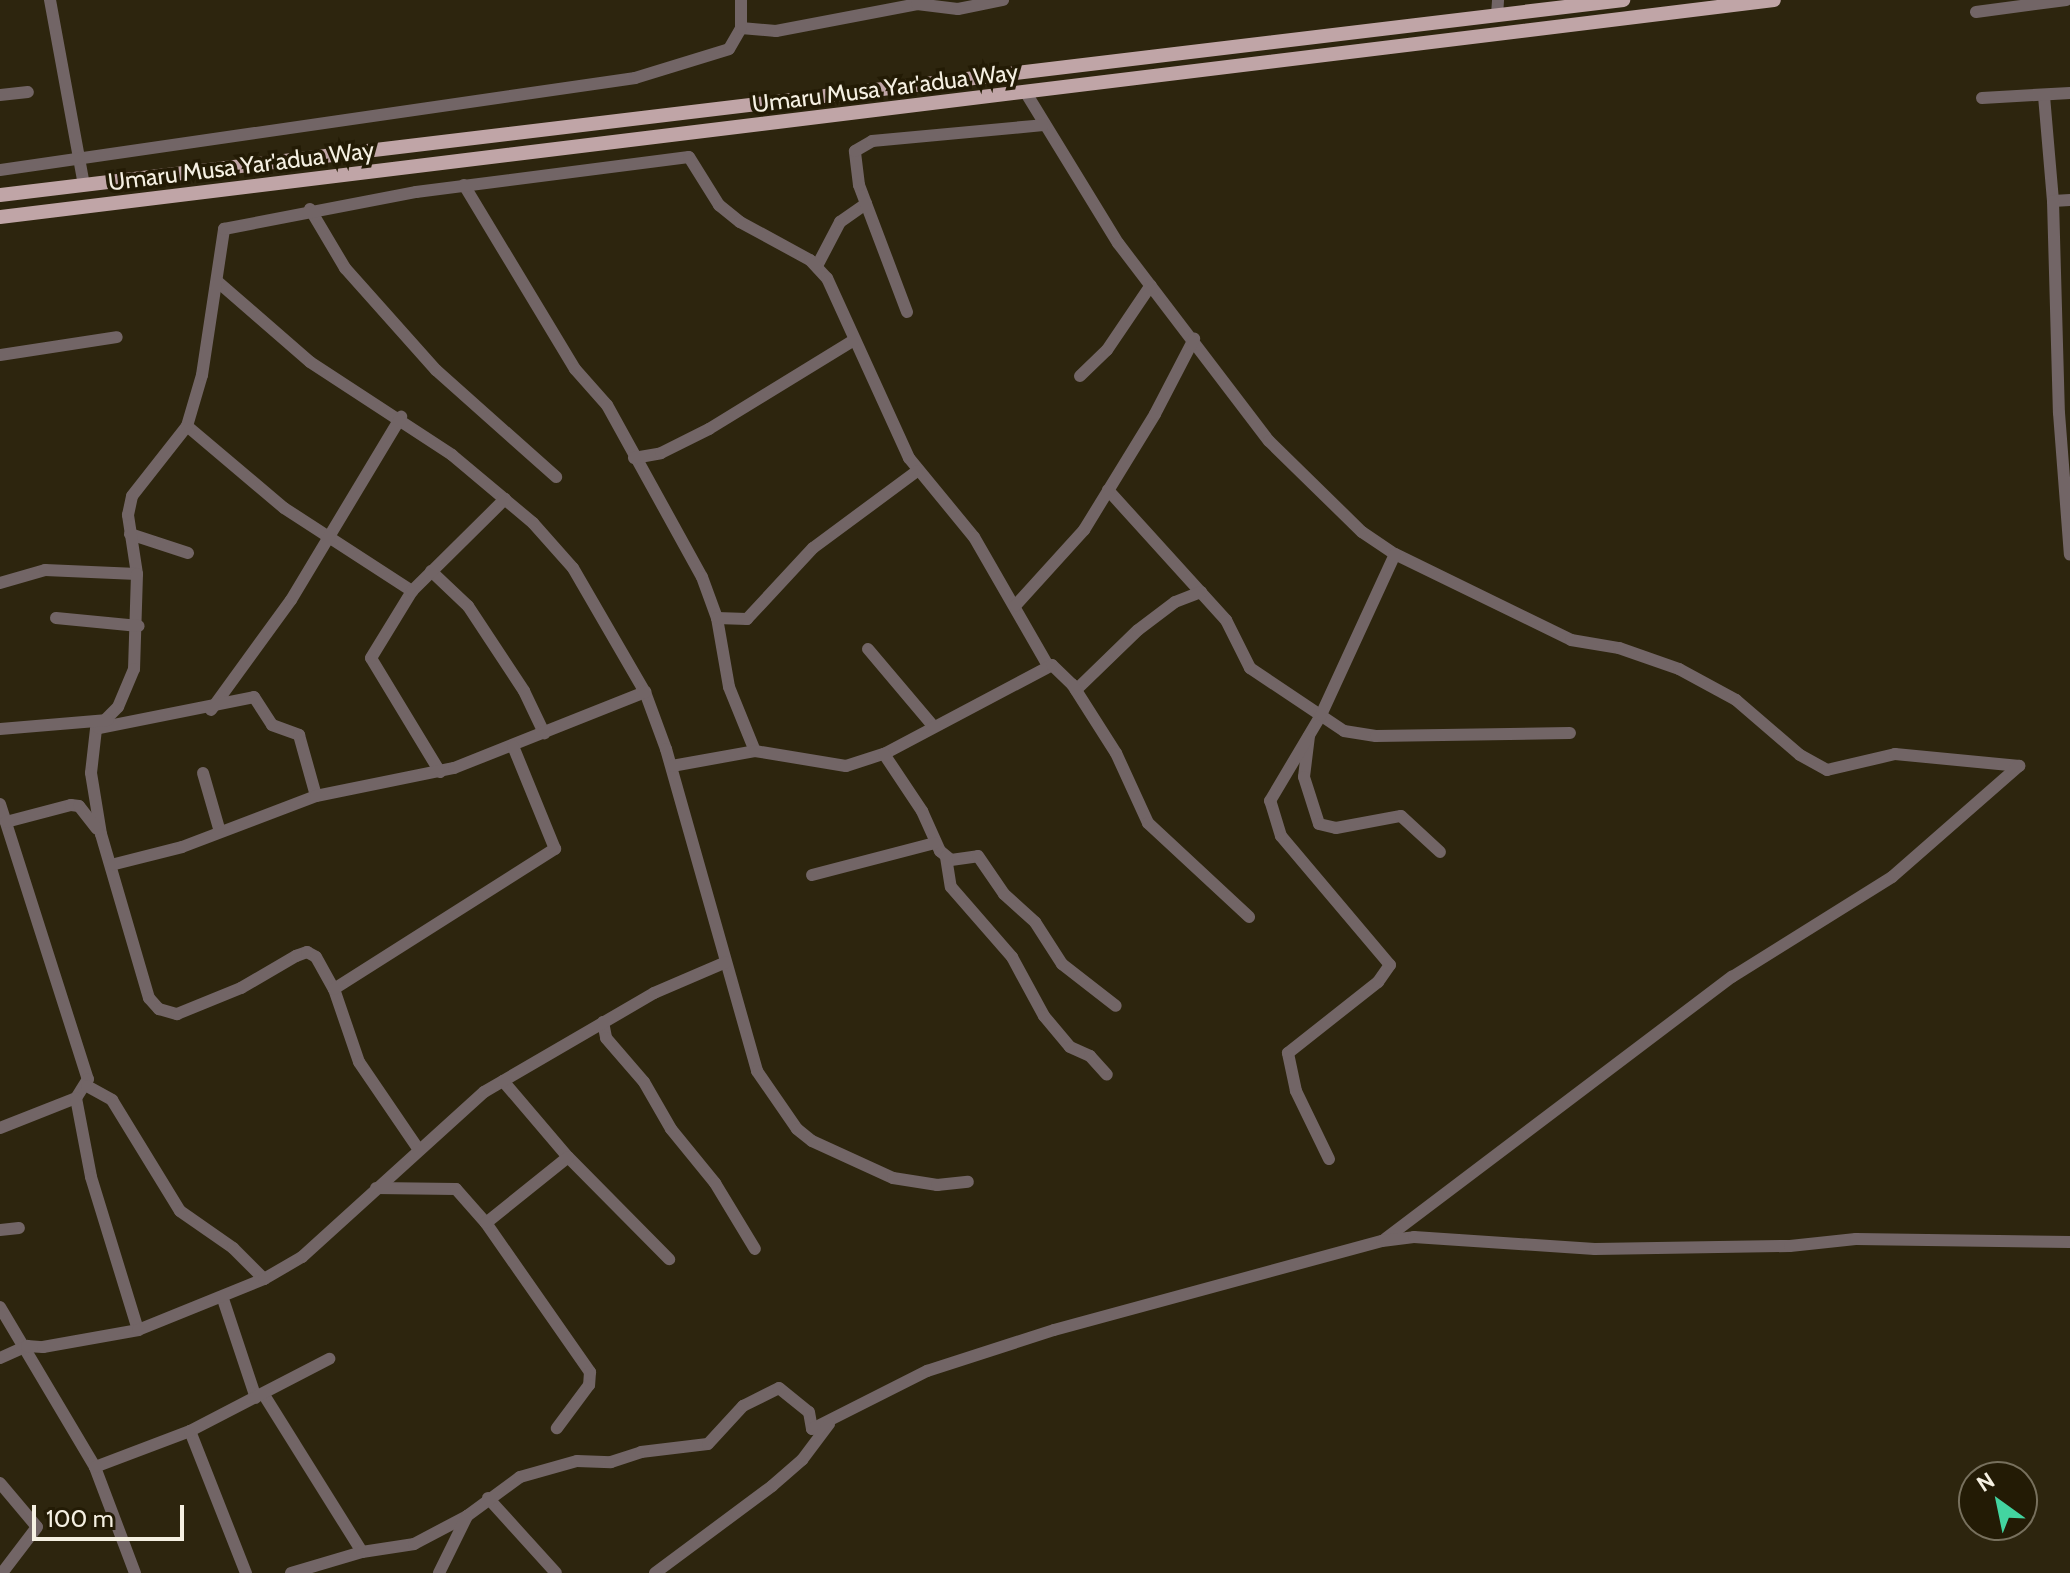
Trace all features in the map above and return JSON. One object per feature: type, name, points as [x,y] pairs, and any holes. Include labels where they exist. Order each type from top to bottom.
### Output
[{"type":"main road","name":"Umaru Musa Yar'adua Way","points":[[0,195],[1497,8],[1623,0]]},
{"type":"main road","name":"Umaru Musa Yar'adua Way","points":[[0,217],[1774,0]]},
{"type":"street","points":[[50,0],[82,160],[84,185]]},
{"type":"street","points":[[0,170],[635,78],[729,49],[741,28],[741,0]]},
{"type":"street","points":[[848,0],[849,15]]},
{"type":"street","points":[[741,28],[776,31],[917,4],[958,9],[1003,0]]},
{"type":"street","points":[[1976,12],[2066,0]]},
{"type":"street","points":[[0,95],[28,92]]},
{"type":"street","points":[[1026,93],[1043,125],[1151,285],[1269,441],[1362,532],[1395,554],[1571,640],[1619,648],[1679,669],[1736,700],[1800,755],[1827,770],[1895,754],[2019,766],[1892,877],[1732,977],[1382,1241]]},
{"type":"street","points":[[1982,98],[2070,93]]},
{"type":"street","points":[[2044,96],[2065,412],[2070,555]]},
{"type":"street","points":[[907,312],[866,204],[853,157],[860,146],[978,128],[1017,131],[1043,125]]},
{"type":"street","points":[[417,1147],[359,1062],[334,989],[316,957],[307,952],[190,1010],[169,1014],[159,1009],[141,982],[101,834],[91,773],[96,729],[109,719],[134,669],[139,626],[137,574],[130,534],[132,496],[187,426],[218,282],[224,229],[310,209],[464,185],[689,157],[719,205],[817,266],[917,471],[974,537],[1047,664],[1076,690],[1116,753],[1148,823],[1249,917]]},
{"type":"street","points":[[464,185],[575,369],[607,405],[702,577],[717,618],[729,687],[755,751]]},
{"type":"street","points":[[2053,201],[2070,200]]},
{"type":"street","points":[[817,266],[840,222],[866,204]]},
{"type":"street","points":[[310,209],[345,268],[436,370],[556,477]]},
{"type":"street","points":[[218,282],[310,362],[401,417],[505,499],[573,568],[645,692],[672,766],[683,822],[761,1080],[805,1137],[893,1178],[937,1185],[968,1182]]},
{"type":"street","points":[[1080,376],[1107,350],[1151,285]]},
{"type":"street","points":[[2056,304],[2070,303]]},
{"type":"street","points":[[0,355],[117,337]]},
{"type":"street","points":[[1015,606],[1060,562],[1155,414],[1194,339]]},
{"type":"street","points":[[634,458],[661,453],[709,429],[854,340]]},
{"type":"street","points":[[211,710],[291,600],[401,417]]},
{"type":"street","points":[[187,426],[327,538],[412,591]]},
{"type":"street","points":[[717,618],[747,619],[813,548],[917,471]]},
{"type":"street","points":[[1108,490],[1236,634],[1250,668],[1321,715],[1361,735],[1570,733]]},
{"type":"street","points":[[440,772],[371,658],[412,591],[505,499]]},
{"type":"street","points":[[130,534],[188,553]]},
{"type":"street","points":[[1329,1159],[1296,1091],[1288,1053],[1378,982],[1390,965],[1275,826],[1270,801],[1274,789],[1321,715],[1395,554]]},
{"type":"street","points":[[0,583],[45,570],[137,574]]},
{"type":"street","points":[[431,571],[468,606],[524,691],[544,733]]},
{"type":"street","points":[[1076,690],[1138,630],[1175,602],[1201,592]]},
{"type":"street","points":[[56,618],[139,626]]},
{"type":"street","points":[[868,649],[933,726]]},
{"type":"street","points":[[672,766],[755,751],[830,767],[884,754],[1047,664]]},
{"type":"street","points":[[111,865],[220,832],[316,796],[440,772],[645,692]]},
{"type":"street","points":[[96,729],[258,699],[272,725],[302,739],[316,796]]},
{"type":"street","points":[[0,729],[109,719]]},
{"type":"street","points":[[1309,733],[1304,777],[1319,824],[1336,828],[1401,816],[1440,852]]},
{"type":"street","points":[[334,989],[555,849],[513,746]]},
{"type":"street","points":[[884,754],[922,811],[935,843],[946,857],[951,887],[1012,957],[1044,1016],[1070,1047],[1090,1056],[1107,1075]]},
{"type":"street","points":[[203,773],[220,832]]},
{"type":"street","points":[[0,804],[88,1073],[87,1086],[76,1098],[0,1128]]},
{"type":"street","points":[[6,822],[79,806],[101,834]]},
{"type":"street","points":[[812,875],[935,843]]},
{"type":"street","points":[[946,857],[978,856],[1004,894],[1035,922],[1062,964],[1116,1006]]},
{"type":"street","points":[[0,1358],[27,1346],[138,1330],[223,1299],[264,1279],[302,1257],[417,1147],[503,1081],[603,1022],[726,962]]},
{"type":"street","points":[[603,1022],[606,1038],[644,1082],[671,1129],[715,1183],[755,1249]]},
{"type":"street","points":[[503,1081],[568,1157],[669,1259]]},
{"type":"street","points":[[87,1086],[112,1100],[180,1211],[233,1248],[264,1279]]},
{"type":"street","points":[[76,1098],[91,1177],[138,1330]]},
{"type":"street","points":[[486,1223],[568,1157]]},
{"type":"street","points":[[376,1188],[456,1189],[486,1223],[590,1372],[589,1385],[557,1428]]},
{"type":"street","points":[[0,1230],[19,1228]]},
{"type":"street","points":[[291,1573],[362,1552],[414,1544],[467,1516],[520,1477],[577,1461],[611,1462],[641,1452],[708,1444],[743,1406],[779,1388],[809,1412],[812,1429],[829,1424],[927,1371],[1054,1330],[1382,1241],[1414,1237],[1595,1249],[1790,1246],[1856,1239],[2070,1242]]},
{"type":"street","points":[[223,1299],[260,1397],[362,1552]]},
{"type":"street","points":[[0,1307],[27,1346],[95,1467],[135,1573]]},
{"type":"street","points":[[95,1467],[190,1431],[329,1359]]},
{"type":"street","points":[[655,1573],[782,1478],[829,1424]]},
{"type":"street","points":[[190,1431],[246,1573]]},
{"type":"street","points":[[0,1483],[37,1527],[2,1573]]},
{"type":"street","points":[[488,1498],[556,1573]]},
{"type":"street","points":[[439,1573],[467,1516]]}]
